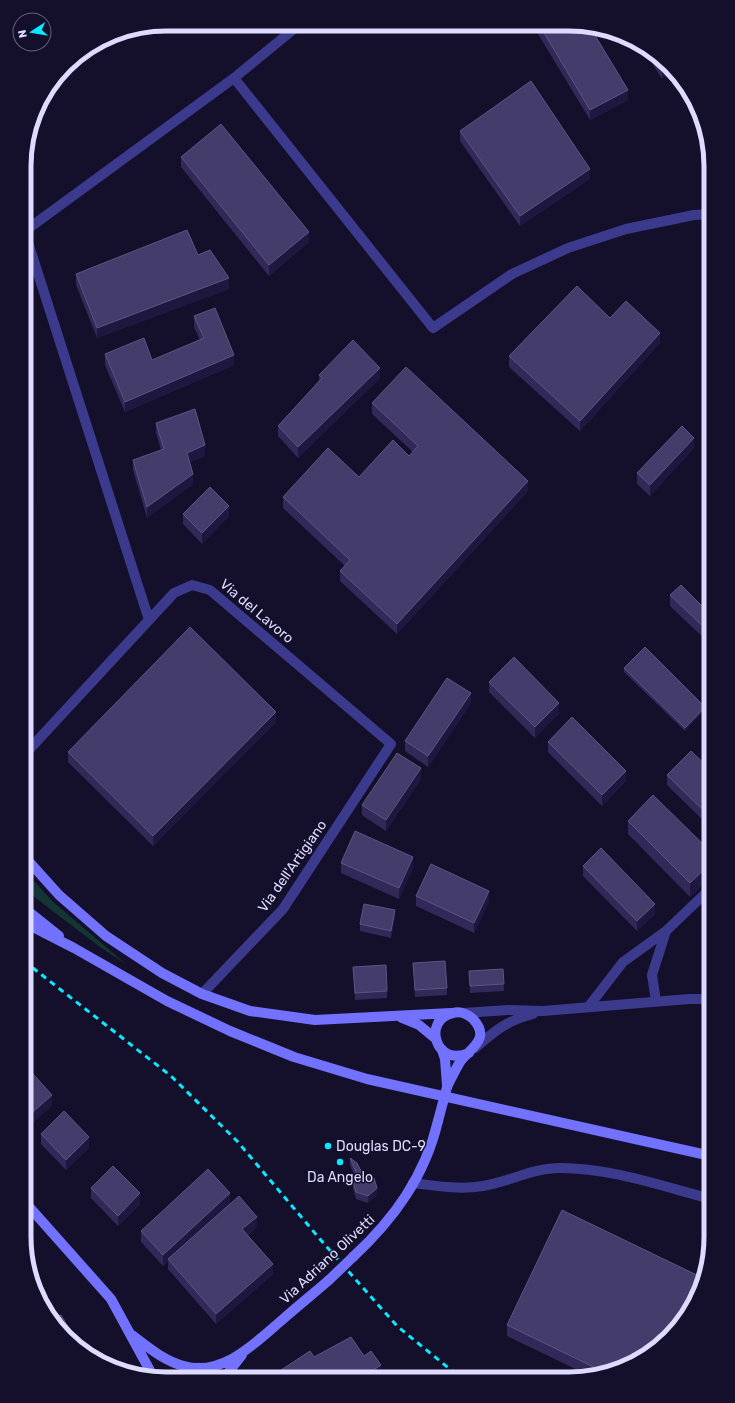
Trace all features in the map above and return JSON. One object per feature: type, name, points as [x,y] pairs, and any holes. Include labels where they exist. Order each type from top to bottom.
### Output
[{"type":"main road","points":[[31,864],[59,895],[106,936],[162,973],[202,994],[250,1011],[315,1020],[464,1013],[475,1022],[478,1028],[478,1042],[472,1050],[455,1056],[448,1054],[442,1050],[436,1039],[419,1025],[398,1017]]},
{"type":"main road","points":[[31,913],[74,948]]},
{"type":"main road","points":[[31,925],[167,1001],[230,1031],[294,1057],[367,1079],[704,1154]]},
{"type":"main road","points":[[436,1039],[437,1026],[440,1020],[451,1013]]},
{"type":"main road","name":"Via Adriano Olivetti","points":[[442,1050],[445,1059],[447,1087]]},
{"type":"main road","name":"Via Adriano Olivetti","points":[[229,1372],[246,1351],[329,1280],[378,1233],[413,1184],[426,1161],[447,1087],[460,1062],[472,1050]]},
{"type":"main road","points":[[31,1209],[112,1299],[150,1371]]},
{"type":"main road","name":"Via Adriano Olivetti","points":[[132,1335],[168,1360],[185,1366],[199,1368]]},
{"type":"main road","name":"Via Adriano Olivetti","points":[[193,1372],[199,1368],[225,1362],[246,1351]]},
{"type":"main road","points":[[199,1368],[203,1372]]},
{"type":"street","points":[[31,228],[234,78],[290,31]]},
{"type":"street","points":[[234,78],[433,328],[512,274],[568,248],[626,229],[694,215],[704,214]]},
{"type":"street","points":[[31,251],[149,620]]},
{"type":"street","name":"Via del Lavoro","points":[[31,746],[174,593],[192,585],[210,590],[391,744]]},
{"type":"street","name":"Via dell'Artigiano","points":[[202,994],[283,909],[391,744]]},
{"type":"street","points":[[589,1006],[623,962],[666,931],[704,895]]},
{"type":"street","points":[[656,1001],[652,975],[666,931]]},
{"type":"street","points":[[464,1013],[508,1010],[543,1011],[656,1001],[704,999]]},
{"type":"street","points":[[472,1050],[500,1026],[516,1019],[543,1011]]},
{"type":"street","points":[[413,1184],[454,1188],[483,1186],[534,1172],[566,1168],[596,1170],[704,1197]]},
{"type":"green space","points":[[31,878],[52,901],[126,964],[100,947],[31,894]]},
{"type":"building","points":[[543,31],[569,31],[594,34],[628,90],[590,110]]},
{"type":"building","points":[[531,81],[590,169],[520,216],[460,131]]},
{"type":"building","points":[[221,124],[309,232],[269,265],[181,157]]},
{"type":"building","points":[[187,230],[198,255],[210,250],[229,278],[97,328],[76,274]]},
{"type":"building","points":[[577,286],[610,318],[626,301],[660,333],[580,421],[509,356]]},
{"type":"building","points":[[215,308],[234,355],[125,402],[105,354],[144,338],[152,360],[204,338],[194,316]]},
{"type":"building","points":[[353,340],[380,368],[298,447],[278,426],[322,378],[319,375]]},
{"type":"building","points":[[406,367],[528,481],[397,624],[340,571],[350,560],[283,497],[328,448],[359,477],[393,440],[409,456],[418,446],[372,403]]},
{"type":"building","points":[[195,409],[205,445],[187,453],[193,474],[147,507],[133,460],[164,449],[156,423]]},
{"type":"building","points":[[682,426],[694,438],[650,485],[637,473]]},
{"type":"building","points":[[210,487],[229,506],[202,533],[183,514]]},
{"type":"building","points":[[681,585],[704,608],[704,627],[670,595]]},
{"type":"building","points":[[190,627],[276,712],[153,836],[68,752]]},
{"type":"building","points":[[645,647],[704,706],[704,708],[685,728],[624,668]]},
{"type":"building","points":[[514,657],[559,703],[535,727],[489,682]]},
{"type":"building","points":[[447,678],[471,693],[428,756],[405,741]]},
{"type":"building","points":[[572,717],[626,771],[602,795],[548,742]]},
{"type":"building","points":[[691,751],[704,763],[704,811],[667,775]]},
{"type":"building","points":[[397,753],[421,768],[386,820],[362,805]]},
{"type":"building","points":[[653,795],[704,845],[704,870],[690,883],[628,821]]},
{"type":"building","points":[[355,831],[413,857],[399,888],[341,863]]},
{"type":"building","points":[[601,848],[655,904],[637,921],[583,866]]},
{"type":"building","points":[[431,864],[489,891],[474,923],[416,896]]},
{"type":"building","points":[[364,904],[395,910],[391,931],[360,924]]},
{"type":"building","points":[[445,961],[447,988],[415,990],[413,963]]},
{"type":"building","points":[[386,965],[387,991],[355,993],[353,967]]},
{"type":"building","points":[[503,969],[504,984],[470,986],[469,971]]},
{"type":"building","points":[[31,1072],[52,1095],[31,1114]]},
{"type":"building","points":[[64,1111],[89,1137],[66,1160],[41,1134]]},
{"type":"building","points":[[350,1158],[357,1163],[363,1175],[374,1178],[377,1188],[368,1196],[356,1192],[353,1181],[358,1177]]},
{"type":"building","points":[[113,1166],[140,1193],[118,1216],[91,1188]]},
{"type":"building","points":[[208,1169],[230,1193],[163,1255],[141,1231]]},
{"type":"building","points":[[239,1196],[257,1217],[242,1229],[273,1264],[216,1314],[168,1259]]},
{"type":"building","points":[[562,1210],[698,1276],[694,1289],[686,1305],[665,1333],[637,1354],[613,1365],[597,1369],[507,1325]]},
{"type":"building","points":[[61,1315],[73,1336],[70,1333],[58,1317]]},
{"type":"building","points":[[351,1337],[364,1356],[371,1351],[381,1365],[370,1372],[278,1372],[310,1351],[314,1357]]},
{"type":"railway","points":[[31,966],[171,1076],[237,1141],[325,1245],[397,1326],[453,1372]]},
{"type":"place","name":"Douglas DC-9","points":[[328,1146]]},
{"type":"place","name":"Da Angelo","points":[[340,1162]]}]
